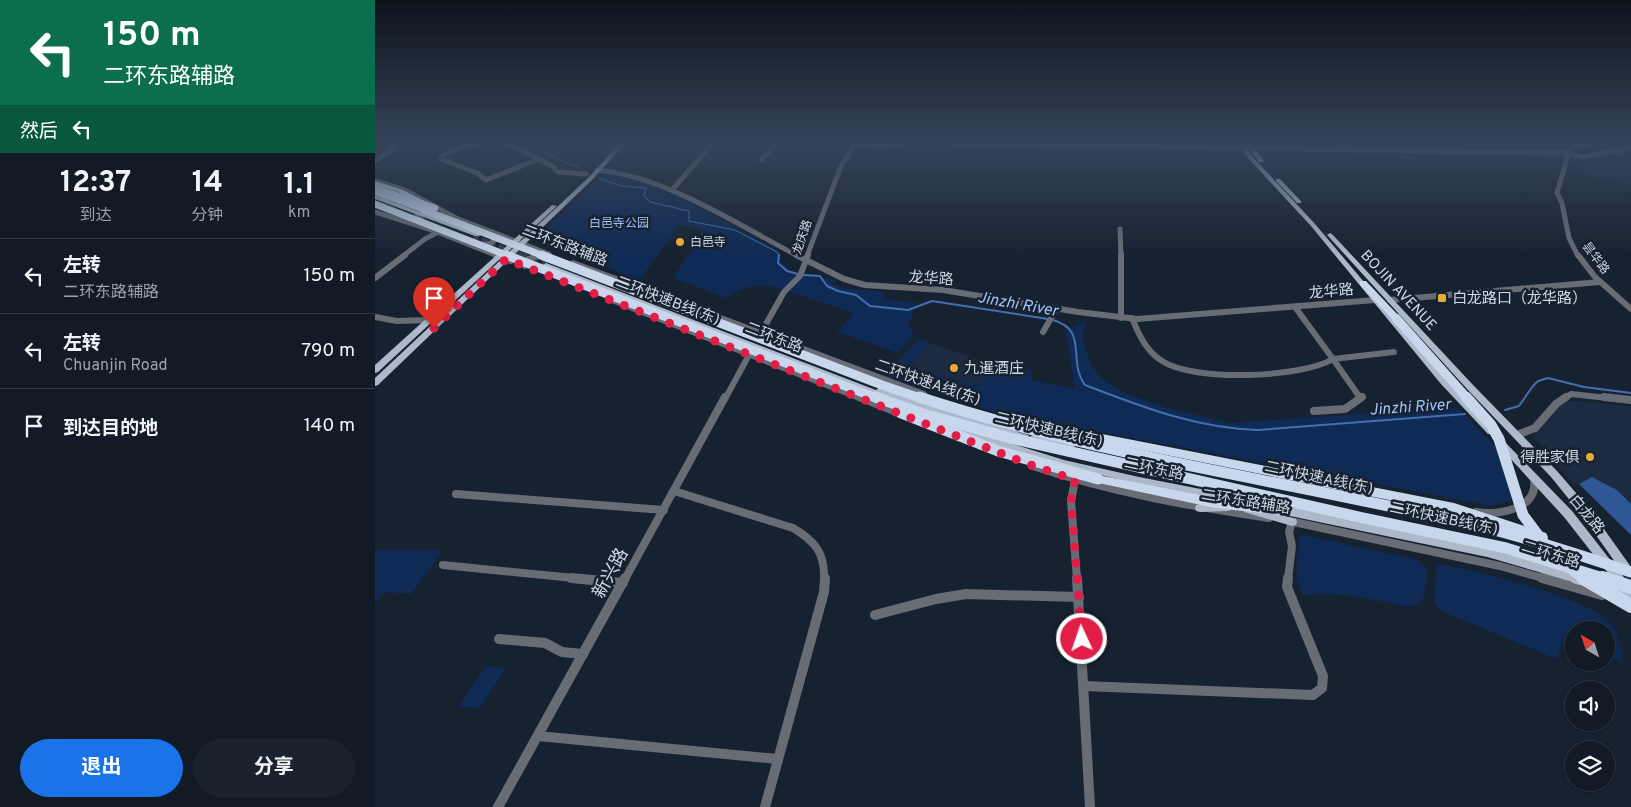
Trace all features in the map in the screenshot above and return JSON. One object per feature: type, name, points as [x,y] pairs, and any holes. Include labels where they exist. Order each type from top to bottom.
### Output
[{"type":"highway","points":[[375,182],[401,191],[494,235]]},
{"type":"highway","points":[[375,188],[432,207]]},
{"type":"highway","points":[[375,197],[494,235]]},
{"type":"highway","points":[[375,204],[439,230]]},
{"type":"highway","points":[[375,208],[439,230]]},
{"type":"highway","name":"二环快速B线(东)","points":[[439,230],[475,240],[858,392],[927,415],[1001,436],[1359,517],[1497,546],[1558,563],[1631,587]]},
{"type":"highway","name":"二环快速A线(东)","points":[[494,235],[895,389],[975,416],[1053,436],[1486,528],[1556,547],[1630,572]]},
{"type":"highway","points":[[1363,283],[1491,425],[1499,439],[1518,502],[1534,532],[1549,550],[1587,582],[1631,606]]},
{"type":"highway","points":[[895,389],[952,406],[1075,434],[1466,511],[1523,530],[1608,564]]},
{"type":"highway","points":[[858,392],[911,418],[1033,462],[1209,502],[1291,512]]},
{"type":"main road","points":[[375,383],[582,181]]},
{"type":"main road","points":[[519,242],[585,181]]},
{"type":"main road","name":"BOJIN AVENUE","points":[[1272,181],[1286,198],[1304,211],[1390,300],[1533,452]]},
{"type":"main road","name":"BOJIN AVENUE","points":[[1278,181],[1426,361],[1481,423],[1515,456]]},
{"type":"main road","points":[[375,197],[419,214],[475,240]]},
{"type":"main road","points":[[375,370],[429,320],[503,258]]},
{"type":"main road","name":"二环东路","points":[[549,261],[618,291],[862,387],[967,432],[1017,450],[1082,468],[1488,552],[1570,575],[1631,596]]},
{"type":"main road","name":"二环东路","points":[[618,291],[901,398],[1020,435],[1102,464],[1291,512],[1486,543],[1569,566],[1631,587]]},
{"type":"main road","points":[[1020,435],[1091,449]]},
{"type":"main road","points":[[1515,456],[1525,462],[1532,462],[1536,457],[1533,452]]},
{"type":"main road","name":"白龙路","points":[[1533,452],[1581,506],[1630,572]]},
{"type":"main road","name":"白龙路","points":[[1515,456],[1574,521],[1631,596]]},
{"type":"main road","points":[[1203,493],[1239,505]]},
{"type":"main road","points":[[1200,508],[1239,505]]},
{"type":"street","name":"龙华路","points":[[644,181],[672,190],[806,260],[851,282],[865,285],[943,290],[1121,318],[1375,300]]},
{"type":"street","points":[[672,190],[680,181]]},
{"type":"street","name":"龙庆路","points":[[761,333],[784,292],[800,274],[835,181]]},
{"type":"street","name":"昙华路","points":[[1561,181],[1557,193],[1562,199],[1569,236],[1580,256],[1600,282],[1631,309]]},
{"type":"street","points":[[375,182],[413,193],[462,221]]},
{"type":"street","points":[[375,212],[439,230]]},
{"type":"street","points":[[419,214],[462,221]]},
{"type":"street","points":[[419,214],[429,227],[439,230]]},
{"type":"street","name":"二环东路辅路","points":[[462,221],[494,235],[519,242],[549,261],[591,270],[935,399],[1016,422],[1091,449],[1510,535],[1630,572]]},
{"type":"street","points":[[1120,229],[1122,272],[1121,318]]},
{"type":"street","points":[[375,278],[425,238],[439,230]]},
{"type":"street","points":[[475,240],[480,246],[491,243],[498,238],[494,235]]},
{"type":"street","name":"二环东路辅路","points":[[475,240],[503,258],[1039,468],[1075,480],[1200,508],[1291,512],[1560,582],[1631,606]]},
{"type":"street","points":[[527,267],[524,264],[530,258],[541,254],[549,261]]},
{"type":"street","points":[[591,270],[605,277],[618,291]]},
{"type":"street","points":[[1390,300],[1600,282]]},
{"type":"street","points":[[568,283],[618,291]]},
{"type":"street","points":[[1295,307],[1362,398],[1345,409],[1314,411]]},
{"type":"street","points":[[1043,332],[1057,308]]},
{"type":"street","points":[[375,317],[397,320],[429,320]]},
{"type":"street","points":[[1132,318],[1135,332],[1149,351],[1172,367],[1189,373],[1221,376],[1321,366],[1333,359],[1393,352]]},
{"type":"street","name":"新兴路","points":[[498,807],[749,355]]},
{"type":"street","points":[[1517,435],[1535,428],[1556,404],[1571,394],[1631,400]]},
{"type":"street","points":[[1374,506],[1497,514],[1518,507],[1530,497],[1534,490],[1535,482],[1531,473]]},
{"type":"street","points":[[1075,480],[1071,501],[1079,597],[1090,807]]},
{"type":"street","points":[[674,491],[721,504],[793,528],[808,537],[818,549],[825,565],[824,592],[765,807]]},
{"type":"street","points":[[455,494],[663,510]]},
{"type":"street","points":[[1084,686],[1299,695],[1313,695],[1322,688],[1323,676],[1319,663],[1287,587],[1289,558],[1292,546],[1289,532],[1291,512]]},
{"type":"street","points":[[443,565],[623,582]]},
{"type":"street","points":[[875,615],[936,599],[966,594],[1079,597]]},
{"type":"street","points":[[499,639],[545,644],[562,652],[583,654]]},
{"type":"street","points":[[538,736],[778,759]]},
{"type":"shaded area","points":[[1613,181],[1631,181],[1631,185]]},
{"type":"shaded area","name":"九暹酒庄","points":[[931,343],[994,363],[980,385],[923,373],[911,363]]},
{"type":"shaded area","name":"得胜家俱","points":[[1563,400],[1631,406],[1631,504],[1617,490],[1592,477],[1575,486],[1532,436]]},
{"type":"shaded area","points":[[1592,477],[1617,490],[1631,504],[1631,535],[1579,484]]},
{"type":"green space","name":"白邑寺公园","points":[[597,181],[637,181],[678,196],[778,251],[781,255],[781,262],[794,273],[836,280],[832,284],[851,289],[885,292],[882,299],[917,303],[909,326],[914,334],[899,353],[837,332],[854,313],[790,292],[790,290],[757,286],[743,289],[726,298],[673,278],[704,230],[680,225],[639,281],[601,265],[548,247],[544,240],[545,230]]},
{"type":"green space","points":[[1086,321],[1082,337],[1091,365],[1102,379],[1127,394],[1170,409],[1230,423],[1457,407],[1501,452],[1516,498],[1492,506],[995,412],[883,377],[918,339],[931,343],[911,363],[923,373],[980,385],[994,363],[1032,371],[1031,380],[1075,389],[1066,330]]},
{"type":"green space","points":[[1301,535],[1419,560],[1427,570],[1426,589],[1422,599],[1419,603],[1406,606],[1342,595],[1303,595],[1297,573],[1298,537]]},
{"type":"green space","points":[[375,550],[443,550],[411,594],[385,592],[375,604]]},
{"type":"green space","points":[[1437,564],[1475,572],[1553,594],[1595,611],[1608,621],[1565,621],[1565,643],[1562,642],[1557,659],[1439,610],[1434,602]]},
{"type":"green space","points":[[1615,632],[1618,640],[1623,662],[1615,660]]},
{"type":"green space","points":[[486,666],[506,668],[480,708],[459,706]]},
{"type":"waterway","name":"Jinzhi River","points":[[605,181],[621,186],[646,188],[644,196],[650,202],[689,211],[689,221],[735,230],[777,252],[779,256]]},
{"type":"waterway","name":"Jinzhi River","points":[[779,256],[778,263],[787,271],[798,274]]},
{"type":"waterway","name":"Jinzhi River","points":[[803,275],[820,276],[827,286],[838,291],[856,295],[870,306],[908,310],[932,301],[1048,319]]},
{"type":"waterway","name":"Jinzhi River","points":[[1053,320],[1071,331],[1076,347],[1077,366],[1085,385],[1191,421],[1258,430],[1465,414]]},
{"type":"waterway","name":"Jinzhi River","points":[[1505,410],[1519,406],[1538,381],[1548,378],[1584,387],[1631,393]]},
{"type":"tunnel","points":[[473,237],[523,256]]},
{"type":"tunnel","points":[[519,255],[546,265]]},
{"type":"place","name":"白邑寺","points":[[680,242]]},
{"type":"place","name":"白龙路口（龙华路）","points":[[1442,298]]},
{"type":"place","name":"九暹酒庄","points":[[954,368]]},
{"type":"place","name":"得胜家俱","points":[[1590,457]]},
{"type":"route","points":[[434,328],[506,259],[1028,464],[1075,480],[1071,501],[1082,639]]}]
